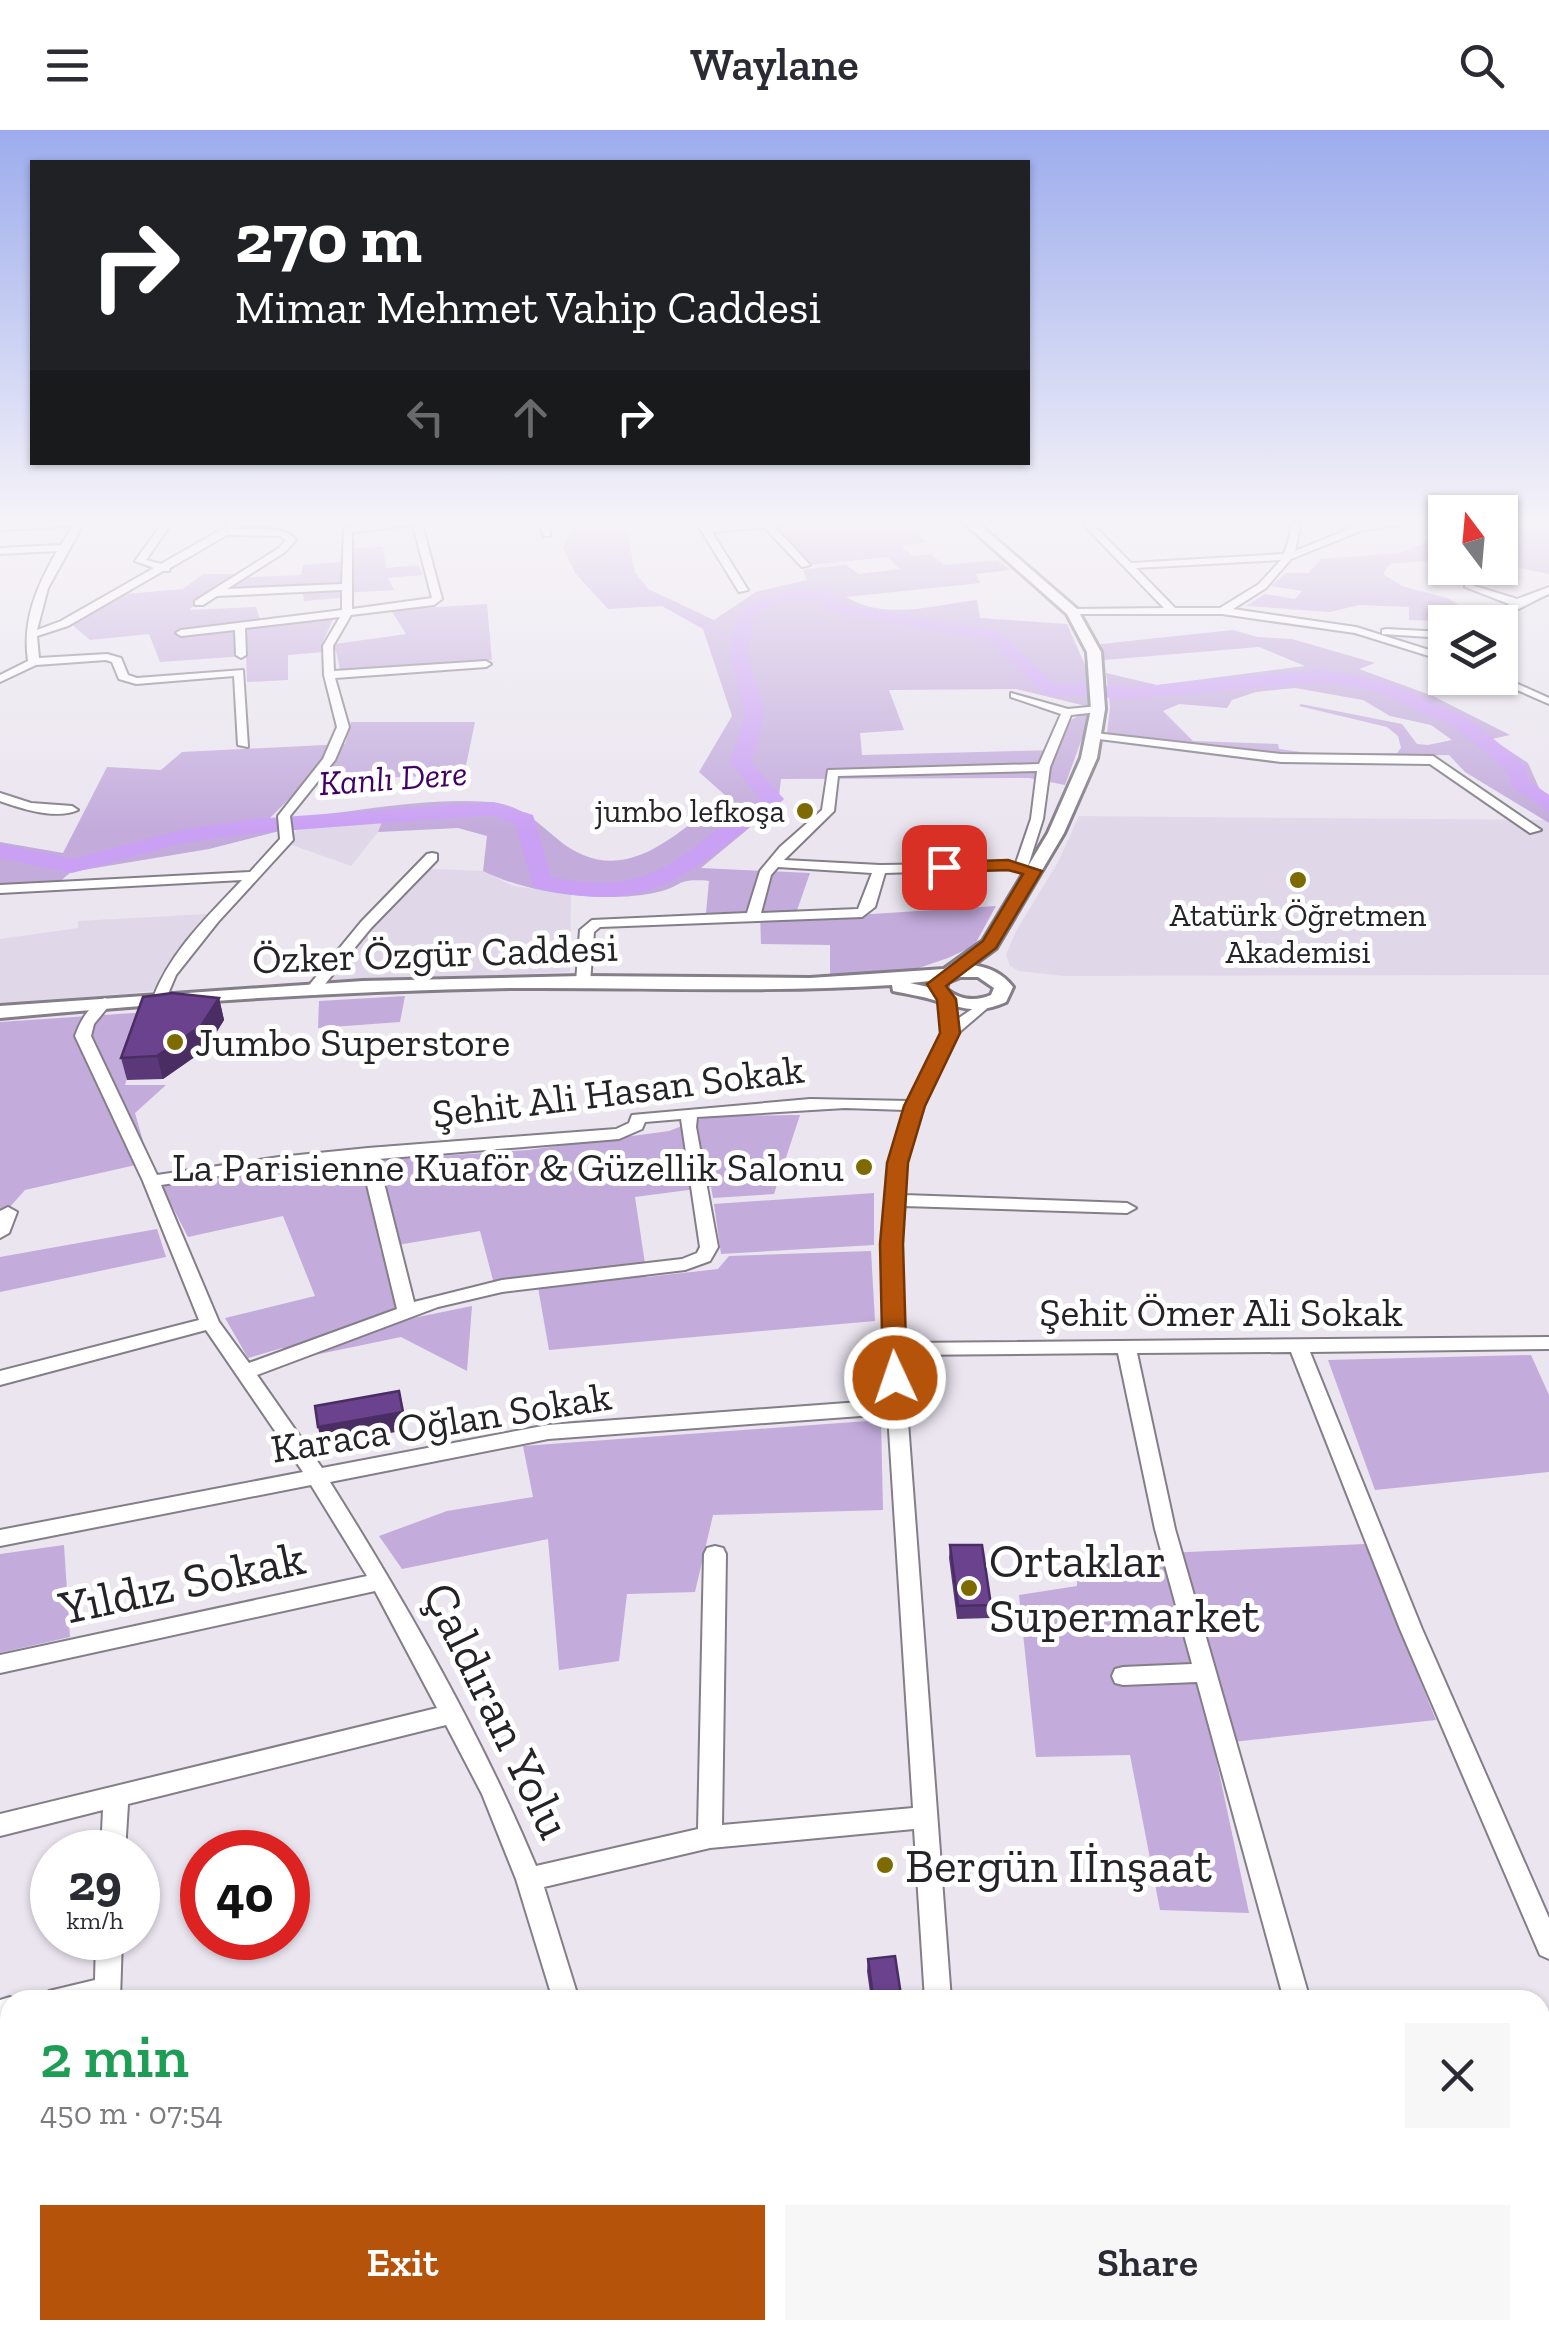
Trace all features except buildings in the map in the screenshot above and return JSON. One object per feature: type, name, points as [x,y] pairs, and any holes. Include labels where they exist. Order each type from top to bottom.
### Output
[{"type":"main road","points":[[943,997],[937,984],[990,944],[1027,870],[1070,806],[1096,736],[1098,680],[1094,652],[1079,624]]},
{"type":"main road","points":[[984,1004],[1004,993],[1004,987],[994,976],[990,944]]},
{"type":"main road","name":"Özker Özgür Caddesi","points":[[0,1012],[160,998],[583,982],[872,983],[973,970],[994,976]]},
{"type":"main road","name":"Özker Özgür Caddesi","points":[[872,983],[964,1005],[984,1004]]},
{"type":"street","points":[[34,662],[35,624]]},
{"type":"street","points":[[32,634],[64,624]]},
{"type":"street","points":[[181,633],[254,624]]},
{"type":"street","points":[[160,998],[169,974],[251,876],[281,849],[287,840],[286,823],[329,760],[343,727],[329,675],[328,646],[340,624]]},
{"type":"street","points":[[1317,624],[1428,634]]},
{"type":"street","points":[[240,626],[241,654]]},
{"type":"street","points":[[1356,630],[1428,653]]},
{"type":"street","points":[[0,679],[34,662],[114,658],[124,677],[136,681],[239,672],[244,746]]},
{"type":"street","points":[[329,675],[486,664]]},
{"type":"street","points":[[1518,688],[1546,701]]},
{"type":"street","points":[[1016,695],[1067,712],[1098,705]]},
{"type":"street","points":[[776,863],[880,869],[1008,865],[1027,870],[1044,767],[1067,712]]},
{"type":"street","points":[[1096,736],[1310,760],[1433,760],[1535,830]]},
{"type":"street","points":[[753,916],[765,874],[828,811],[832,773],[1044,767]]},
{"type":"street","points":[[0,797],[49,811],[72,810]]},
{"type":"street","points":[[311,992],[366,924],[432,857]]},
{"type":"street","points":[[583,982],[587,930],[596,923],[862,913],[868,908],[880,869]]},
{"type":"street","points":[[0,889],[251,876]]},
{"type":"street","points":[[943,997],[950,1033]]},
{"type":"street","name":"Çaldıran Yolu","points":[[105,1002],[87,1023],[83,1036],[118,1118],[151,1181],[210,1323],[381,1581],[493,1791],[530,1879],[563,1990]]},
{"type":"street","points":[[937,1990],[893,1349],[894,1200],[898,1163],[914,1106],[950,1033],[984,1004]]},
{"type":"street","name":"Şehit Ali Hasan Sokak","points":[[151,1181],[368,1153],[619,1134],[636,1126],[638,1118],[690,1112],[832,1102],[914,1106]]},
{"type":"street","points":[[245,1372],[407,1311],[502,1286],[685,1264],[704,1257],[709,1247],[688,1127],[690,1112]]},
{"type":"street","points":[[368,1153],[407,1311]]},
{"type":"street","points":[[894,1200],[1127,1208]]},
{"type":"street","points":[[0,1233],[8,1212]]},
{"type":"street","points":[[0,1378],[210,1323]]},
{"type":"street","name":"Şehit Ömer Ali Sokak","points":[[893,1349],[1549,1343]]},
{"type":"street","points":[[1299,1348],[1411,1629],[1549,1947]]},
{"type":"street","points":[[1128,1349],[1166,1529],[1293,1990]]},
{"type":"street","name":"Karaca Oğlan Sokak","points":[[0,1538],[548,1432],[897,1406]]},
{"type":"street","points":[[710,1837],[715,1554]]},
{"type":"street","name":"Yıldız Sokak","points":[[0,1664],[381,1581]]},
{"type":"street","points":[[1124,1676],[1204,1673]]},
{"type":"street","points":[[0,1825],[450,1714]]},
{"type":"street","points":[[114,1830],[116,1797]]},
{"type":"street","points":[[530,1879],[710,1837],[927,1818]]},
{"type":"street","points":[[106,1990],[108,1960]]},
{"type":"shaded area","points":[[71,624],[331,624],[321,646],[406,634],[400,624],[489,624],[492,660],[340,670],[336,651],[288,655],[288,680],[247,682],[246,656],[160,662],[149,634],[90,640]]},
{"type":"shaded area","points":[[694,624],[1067,624],[1088,672],[1090,707],[1016,689],[889,690],[904,730],[860,733],[862,755],[1056,750],[1067,722],[1085,712],[1091,714],[1065,785],[1029,778],[781,779],[778,804],[701,868],[810,873],[794,919],[996,906],[974,946],[907,972],[830,975],[830,945],[761,944],[760,912],[706,913],[709,881],[690,881],[658,892],[615,897],[545,891],[483,871],[487,836],[458,828],[378,832],[383,819],[299,826],[209,849],[71,872],[58,883],[0,885],[0,842],[63,853],[107,767],[161,770],[182,752],[345,744],[351,722],[475,722],[464,775],[308,780],[269,819],[407,804],[490,802],[517,809],[579,853],[601,860],[623,860],[644,853],[726,796],[699,772],[732,716],[703,629]]},
{"type":"shaded area","points":[[1233,630],[1257,637],[1292,639],[1375,663],[1359,669],[1433,696],[1510,735],[1492,739],[1528,763],[1540,790],[1549,795],[1549,823],[1465,772],[1449,755],[1311,757],[1107,733],[1110,707],[1106,673],[1157,685],[1305,666],[1259,647],[1104,660],[1101,644]],"holes":[[[1295,688],[1363,700],[1390,716],[1431,725],[1452,740],[1417,744],[1402,724],[1301,704],[1387,727],[1398,736],[1401,748],[1397,753],[1315,754],[1279,749],[1278,744],[1193,741],[1163,711],[1179,704],[1227,708],[1232,700],[1256,692]]]},
{"type":"shaded area","name":"Atatürk Öğretmen Akademisi","points":[[1079,816],[1545,820],[1549,823],[1549,975],[1064,976],[1019,971],[1010,966],[1006,955]]},
{"type":"shaded area","points":[[384,819],[351,866],[289,844],[299,826]]},
{"type":"shaded area","points":[[411,868],[483,871],[513,886],[571,894],[570,972],[307,983]]},
{"type":"shaded area","points":[[207,914],[154,991],[0,1005],[0,939],[78,928],[78,921]]},
{"type":"shaded area","points":[[405,996],[400,1022],[318,1028],[319,1001]]},
{"type":"shaded area","points":[[148,1012],[125,1085],[166,1085],[135,1113],[149,1162],[25,1190],[0,1218],[0,1022]]},
{"type":"shaded area","points":[[800,1115],[774,1194],[713,1198],[711,1187],[635,1197],[647,1277],[718,1269],[729,1256],[871,1251],[875,1321],[549,1350],[536,1276],[494,1284],[480,1231],[380,1248],[403,1320],[472,1306],[467,1371],[401,1337],[295,1359],[282,1348],[248,1358],[225,1318],[315,1296],[283,1216],[188,1237],[156,1175],[528,1150],[669,1131],[708,1116]]},
{"type":"shaded area","points":[[874,1193],[874,1245],[721,1254],[714,1204]]},
{"type":"shaded area","points":[[157,1229],[166,1257],[0,1292],[0,1257]]},
{"type":"shaded area","points":[[1531,1355],[1549,1395],[1549,1472],[1375,1490],[1328,1360]]},
{"type":"shaded area","points":[[881,1420],[883,1510],[713,1515],[695,1592],[627,1594],[619,1661],[559,1670],[548,1539],[402,1569],[379,1536],[447,1511],[533,1497],[523,1446]]},
{"type":"shaded area","points":[[1365,1544],[1436,1720],[1213,1744],[1249,1913],[1160,1910],[1130,1755],[1036,1757],[1019,1595],[1077,1586],[1077,1557]]},
{"type":"shaded area","points":[[64,1545],[70,1637],[0,1653],[0,1554]]},
{"type":"waterway","points":[[702,624],[742,642]]},
{"type":"waterway","name":"Kanlı Dere","points":[[0,851],[72,866],[182,837],[255,826],[493,808],[525,820],[541,882],[593,890],[647,885],[679,871],[773,799],[740,763],[755,715],[739,656],[744,624]]},
{"type":"waterway","name":"Kanlı Dere","points":[[927,624],[992,635],[1050,689],[1136,693],[1318,676],[1387,689],[1464,724],[1519,770],[1517,782],[1549,805]]},
{"type":"place","name":"jumbo lefkoşa","points":[[805,811]]},
{"type":"place","name":"Atatürk Öğretmen Akademisi","points":[[1298,880]]},
{"type":"place","name":"Jumbo Superstore","points":[[175,1042]]},
{"type":"place","name":"La Parisienne Kuaför & Güzellik Salonu","points":[[864,1167]]},
{"type":"place","name":"Ortaklar Supermarket","points":[[969,1588]]},
{"type":"place","name":"Bergün Iİnşaat","points":[[885,1865]]},
{"type":"route","points":[[895,1378],[891,1302],[894,1200],[898,1163],[914,1106],[950,1033],[946,999],[936,989],[937,984],[990,944],[1033,871],[1008,865],[944,867]]}]
